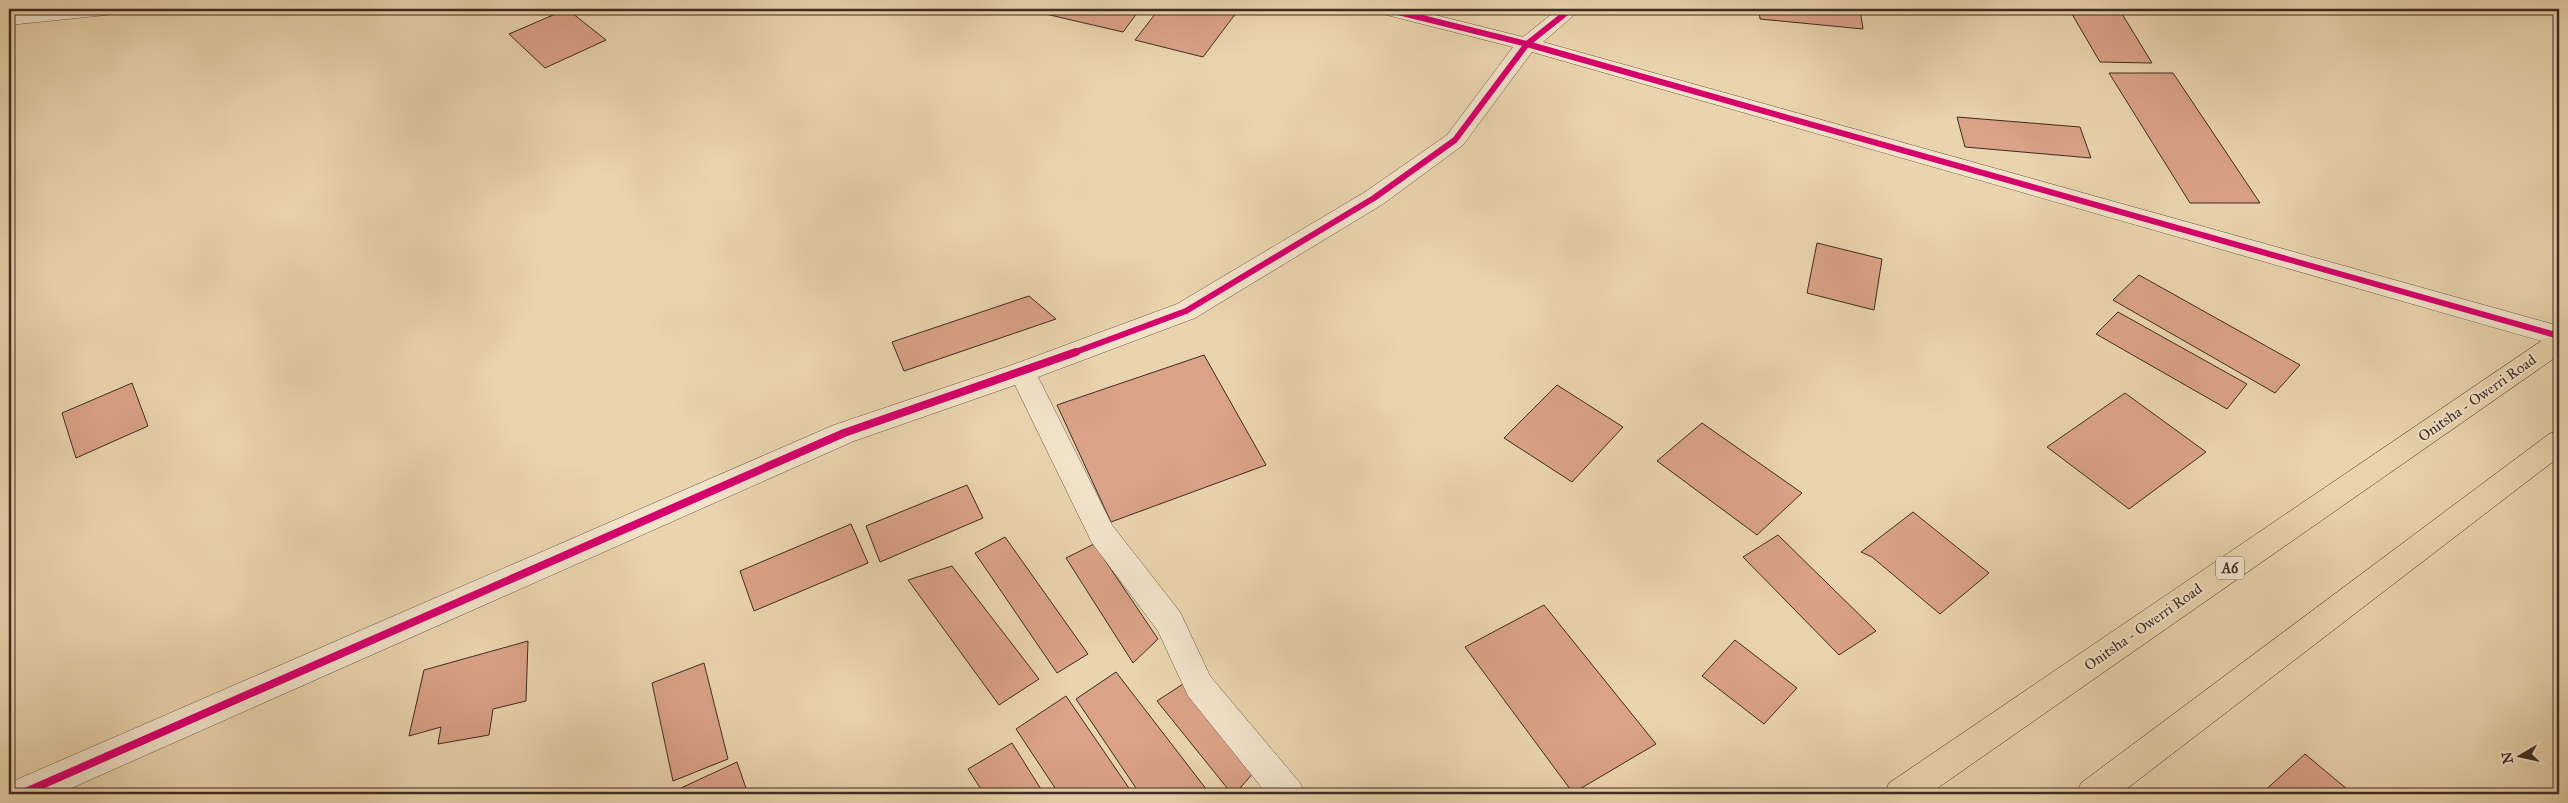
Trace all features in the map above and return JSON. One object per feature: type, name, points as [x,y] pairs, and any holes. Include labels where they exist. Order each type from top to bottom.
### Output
[{"type":"highway","name":"Onitsha - Owerri Road","points":[[1901,794],[2559,342]]},
{"type":"highway","points":[[2093,794],[2559,442]]},
{"type":"street","points":[[9,19],[106,9]]},
{"type":"street","points":[[1386,9],[1527,44],[2559,336]]},
{"type":"street","points":[[21,794],[844,432],[1022,372],[1186,311],[1374,198],[1455,140],[1527,44],[1571,9]]},
{"type":"street","points":[[1022,372],[1102,534],[1169,622],[1199,686],[1288,794]]},
{"type":"building","points":[[567,9],[606,40],[545,68],[509,34]]},
{"type":"building","points":[[1024,9],[1140,9],[1123,32]]},
{"type":"building","points":[[1159,9],[1239,9],[1203,57],[1135,40]]},
{"type":"building","points":[[1759,9],[1860,9],[1863,29],[1760,19]]},
{"type":"building","points":[[2069,9],[2119,9],[2152,63],[2100,62]]},
{"type":"building","points":[[2109,73],[2173,73],[2260,203],[2190,203]]},
{"type":"building","points":[[1957,117],[2080,127],[2091,158],[1965,147]]},
{"type":"building","points":[[1817,243],[1882,259],[1874,310],[1807,293]]},
{"type":"building","points":[[2139,275],[2300,365],[2275,393],[2113,300]]},
{"type":"building","points":[[1029,296],[1056,319],[904,371],[892,342]]},
{"type":"building","points":[[2118,312],[2247,384],[2227,409],[2096,334]]},
{"type":"building","points":[[1204,355],[1266,465],[1111,522],[1057,405]]},
{"type":"building","points":[[132,383],[148,426],[76,458],[62,413]]},
{"type":"building","points":[[1557,385],[1623,427],[1572,482],[1504,438]]},
{"type":"building","points":[[2125,393],[2206,452],[2129,509],[2047,447]]},
{"type":"building","points":[[1702,423],[1802,493],[1757,535],[1657,461]]},
{"type":"building","points":[[967,485],[983,518],[880,562],[866,526]]},
{"type":"building","points":[[1913,512],[1989,573],[1940,614],[1872,557],[1861,552]]},
{"type":"building","points":[[851,524],[868,563],[754,611],[740,571]]},
{"type":"building","points":[[1778,535],[1876,631],[1839,655],[1743,557]]},
{"type":"building","points":[[1005,537],[1088,654],[1057,673],[975,553]]},
{"type":"building","points":[[1094,544],[1158,639],[1133,663],[1066,558]]},
{"type":"building","points":[[952,566],[1039,679],[999,705],[908,580]]},
{"type":"building","points":[[1544,605],[1656,744],[1573,793],[1465,647]]},
{"type":"building","points":[[1735,640],[1797,688],[1764,724],[1702,676]]},
{"type":"building","points":[[528,641],[526,701],[493,709],[489,735],[438,744],[441,727],[409,736],[424,670]]},
{"type":"building","points":[[704,663],[728,759],[673,781],[652,683]]},
{"type":"building","points":[[1116,672],[1210,794],[1140,794],[1076,699]]},
{"type":"building","points":[[1183,684],[1254,772],[1235,794],[1232,794],[1157,701]]},
{"type":"building","points":[[1066,696],[1133,794],[1059,794],[1016,729]]},
{"type":"building","points":[[1012,743],[1044,794],[984,794],[968,769]]},
{"type":"building","points":[[2305,754],[2353,794],[2261,794]]},
{"type":"building","points":[[737,762],[748,794],[683,794],[681,788]]},
{"type":"cycle path","points":[[1386,9],[1527,44],[2559,336]]},
{"type":"cycle path","points":[[21,794],[844,433],[1022,372],[1186,311],[1374,198],[1455,140],[1527,44],[1571,9]]}]
